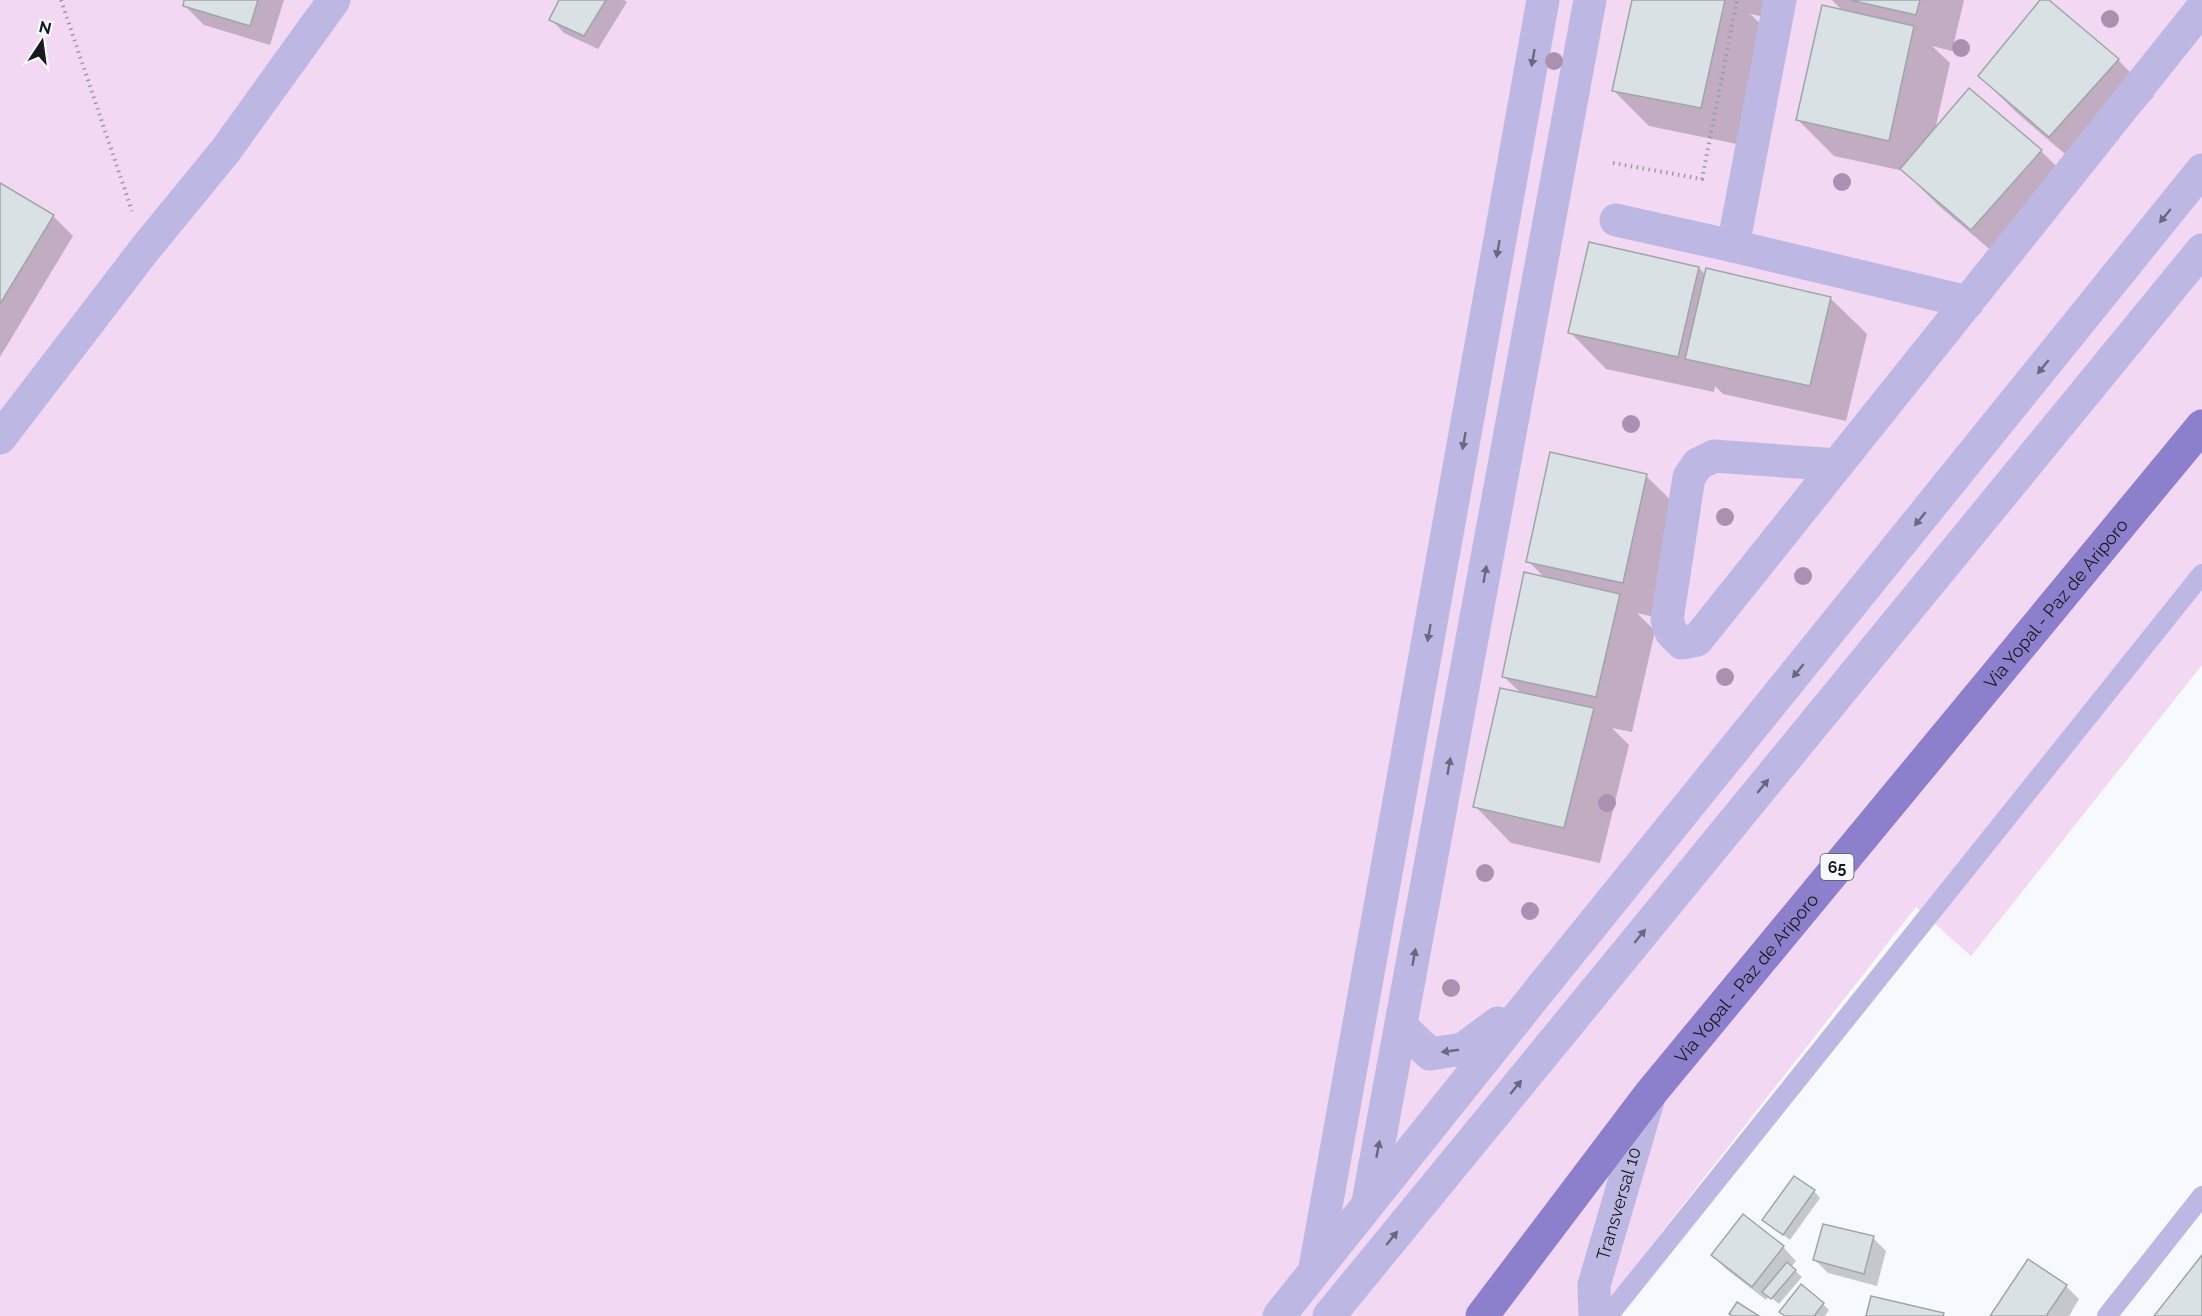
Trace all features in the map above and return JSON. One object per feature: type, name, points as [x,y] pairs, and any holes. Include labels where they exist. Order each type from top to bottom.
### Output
[{"type":"main road","name":"Via Yopal - Paz de Ariporo","points":[[1482,1316],[1650,1094],[2202,426]]},
{"type":"street","points":[[0,438],[145,249],[226,150],[334,0]]},
{"type":"street","points":[[1306,1316],[1543,0]]},
{"type":"street","points":[[1351,1289],[1402,1027],[1590,0]]},
{"type":"street","points":[[1733,246],[1780,0]]},
{"type":"street","points":[[1837,465],[1714,456],[1698,464],[1689,477],[1667,620],[1671,632],[1682,643],[1697,639],[1837,465],[1968,302],[2202,8]]},
{"type":"street","points":[[1279,1316],[2202,170]]},
{"type":"street","points":[[1616,220],[1968,302]]},
{"type":"street","points":[[1329,1316],[2202,250]]},
{"type":"street","points":[[1402,1027],[1430,1054],[1463,1049],[1534,997]]},
{"type":"street","name":"Transversal 10","points":[[1594,1316],[1594,1285],[1650,1094]]},
{"type":"lane","points":[[1608,1316],[2202,574]]},
{"type":"lane","points":[[2107,1316],[2202,1196]]},
{"type":"path","points":[[61,0],[145,249]]},
{"type":"path","points":[[1612,163],[1702,179],[1737,0]]},
{"type":"shaded area","points":[[0,0],[2202,0],[2202,665],[1971,956],[1916,907],[1596,1316],[0,1316]]},
{"type":"building","points":[[184,0],[258,0],[250,26],[183,6]]},
{"type":"building","points":[[559,0],[606,0],[584,36],[549,20]]},
{"type":"building","points":[[1632,0],[1725,0],[1701,108],[1612,91]]},
{"type":"building","points":[[1850,0],[1920,0],[1916,15]]},
{"type":"building","points":[[2040,0],[2049,0],[2119,59],[2049,137],[1978,76]]},
{"type":"building","points":[[1822,5],[1914,26],[1889,141],[1796,120]]},
{"type":"building","points":[[1969,88],[2042,150],[1971,230],[1900,169]]},
{"type":"building","points":[[0,183],[54,215],[0,304]]},
{"type":"building","points":[[1589,242],[1699,267],[1678,357],[1568,333]]},
{"type":"building","points":[[1706,268],[1831,297],[1810,386],[1685,359]]},
{"type":"building","points":[[1550,452],[1647,474],[1623,583],[1526,562]]},
{"type":"building","points":[[1524,572],[1620,594],[1596,697],[1502,677]]},
{"type":"building","points":[[1500,688],[1594,708],[1564,828],[1473,807]]},
{"type":"building","points":[[1794,1176],[1815,1190],[1783,1235],[1762,1220]]},
{"type":"building","points":[[1743,1214],[1784,1246],[1752,1287],[1711,1255]]},
{"type":"building","points":[[1823,1224],[1874,1236],[1864,1274],[1813,1260]]},
{"type":"building","points":[[2202,1255],[2202,1316],[2154,1316]]},
{"type":"building","points":[[2028,1259],[2067,1285],[2046,1316],[1990,1316]]},
{"type":"building","points":[[1787,1262],[1796,1270],[1771,1299],[1762,1292]]},
{"type":"building","points":[[1801,1284],[1824,1303],[1814,1316],[1785,1316],[1779,1312]]},
{"type":"building","points":[[1871,1296],[1944,1313],[1943,1316],[1866,1316]]},
{"type":"building","points":[[1737,1302],[1759,1316],[1729,1314]]}]
